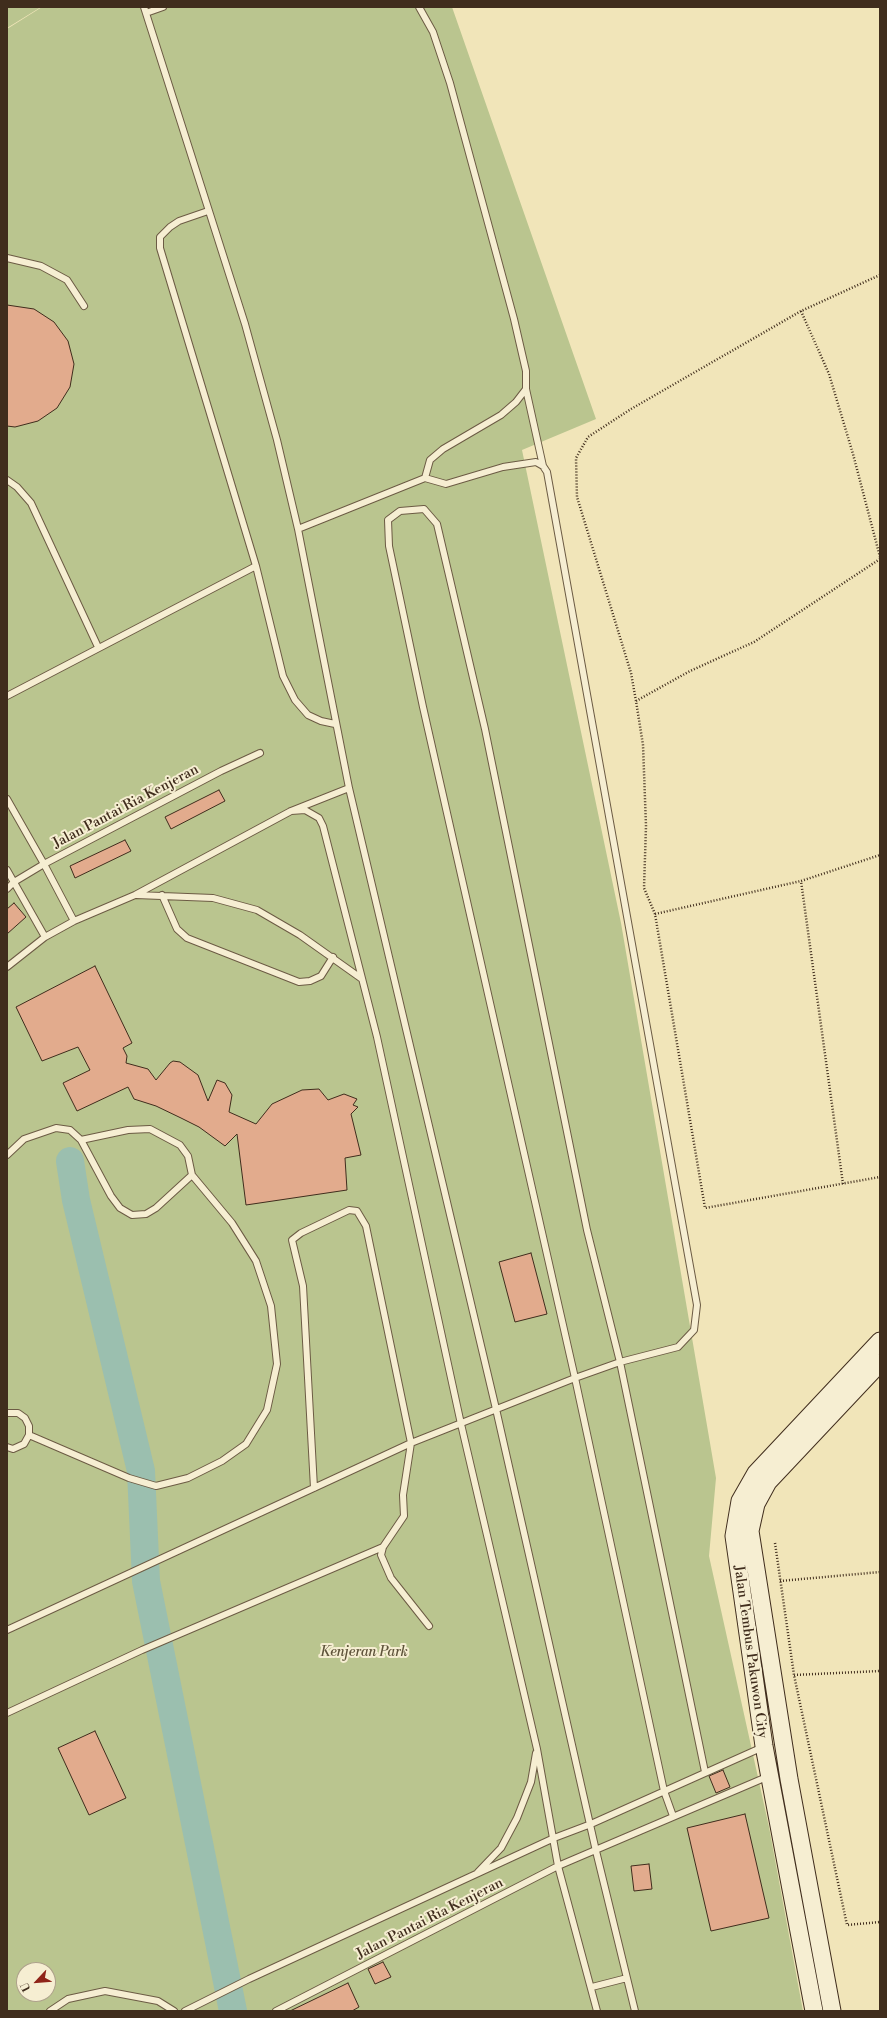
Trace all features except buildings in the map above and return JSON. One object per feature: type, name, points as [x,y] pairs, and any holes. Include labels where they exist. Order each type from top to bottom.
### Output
[{"type":"street","name":"Jalan Tembus Pakuwon City","points":[[814,2011],[764,1746],[734,1536],[740,1501],[756,1473],[880,1341]]},
{"type":"street","name":"Jalan Tembus Pakuwon City","points":[[832,2011],[789,1779],[750,1531],[756,1504],[768,1482],[880,1363]]},
{"type":"lane","points":[[163,7],[145,10],[247,332],[277,440],[298,529],[335,724],[349,788],[496,1409],[596,1851],[635,2011]]},
{"type":"lane","points":[[7,1630],[127,1573],[411,1443],[575,1378],[620,1362],[678,1347],[694,1330],[697,1305],[547,472],[543,466],[526,389],[526,371],[514,319],[450,83],[433,32],[419,7]]},
{"type":"lane","points":[[208,211],[179,221],[170,227],[160,237],[160,248],[256,566],[283,676],[295,700],[308,715],[321,721],[335,724]]},
{"type":"lane","points":[[7,258],[41,266],[67,280],[84,306]]},
{"type":"lane","points":[[425,478],[430,460],[443,449],[501,415],[516,402],[526,389]]},
{"type":"lane","points":[[298,529],[425,478],[446,484],[503,467],[536,462],[543,466]]},
{"type":"lane","points":[[7,480],[17,487],[31,502],[98,647]]},
{"type":"lane","points":[[673,1816],[664,1791],[575,1378],[423,707],[389,546],[388,520],[400,511],[424,510],[437,524],[485,729],[587,1230],[620,1362],[705,1772]]},
{"type":"lane","points":[[7,696],[98,647],[256,566]]},
{"type":"lane","name":"Jalan Pantai Ria Kenjeran","points":[[7,889],[14,882],[44,864],[221,771],[260,753]]},
{"type":"lane","points":[[7,967],[46,937],[74,921],[135,895],[291,811],[349,788]]},
{"type":"lane","points":[[7,799],[74,921]]},
{"type":"lane","points":[[291,811],[305,810],[319,818],[323,826],[377,1037],[461,1424],[537,1749],[558,1866],[592,1987],[597,2011]]},
{"type":"lane","points":[[7,870],[46,937]]},
{"type":"lane","points":[[135,895],[213,898],[257,910],[300,935],[362,979]]},
{"type":"lane","points":[[162,895],[177,929],[187,938],[299,982],[310,981],[321,976],[333,958]]},
{"type":"lane","points":[[7,1156],[24,1138],[56,1128],[70,1130],[82,1140],[111,1196],[120,1208],[132,1215],[146,1214],[156,1208],[192,1175]]},
{"type":"lane","points":[[29,1435],[129,1478],[156,1486],[188,1478],[222,1461],[246,1444],[267,1410],[277,1364],[271,1306],[256,1261],[232,1223],[192,1175],[188,1156],[180,1145],[150,1129],[128,1130],[82,1140]]},
{"type":"lane","points":[[314,1488],[304,1286],[292,1240],[300,1233],[349,1210],[357,1211],[366,1226],[411,1443],[403,1495],[404,1516],[383,1547],[381,1555],[391,1578],[429,1626]]},
{"type":"lane","points":[[7,1413],[18,1413],[25,1418],[29,1426],[29,1435],[24,1444],[13,1449],[7,1447]]},
{"type":"lane","points":[[7,1714],[142,1650],[383,1547]]},
{"type":"lane","points":[[186,2010],[249,1979],[554,1838],[591,1824],[764,1746]]},
{"type":"lane","points":[[476,1875],[501,1848],[517,1818],[531,1782],[537,1749]]},
{"type":"lane","name":"Jalan Pantai Ria Kenjeran","points":[[276,2011],[558,1866],[596,1851],[673,1816],[770,1775]]},
{"type":"lane","points":[[592,1987],[627,1978]]},
{"type":"lane","points":[[50,2011],[68,1999],[106,1991],[158,2001],[174,2011]]},
{"type":"path","points":[[880,275],[801,311],[631,409],[588,437],[576,458],[577,497],[631,674],[636,701],[643,745],[646,826],[644,888],[655,914],[705,1208],[880,1177]]},
{"type":"path","points":[[636,701],[690,671],[754,642],[880,558],[853,454],[829,374],[801,311]]},
{"type":"path","points":[[655,914],[801,881],[880,855]]},
{"type":"path","points":[[801,881],[843,1184]]},
{"type":"path","points":[[775,1543],[794,1675],[847,1925],[880,1922]]},
{"type":"path","points":[[780,1581],[880,1572]]},
{"type":"path","points":[[794,1675],[880,1671]]},
{"type":"green space","points":[[7,7],[41,7],[7,28]]},
{"type":"green space","name":"Kenjeran Park","points":[[42,7],[452,7],[596,419],[522,450],[621,923],[716,1478],[709,1556],[769,1827],[803,2011],[7,2011],[7,29]]},
{"type":"waterway","points":[[70,1161],[76,1200],[141,1471],[146,1581],[233,2011]]}]
